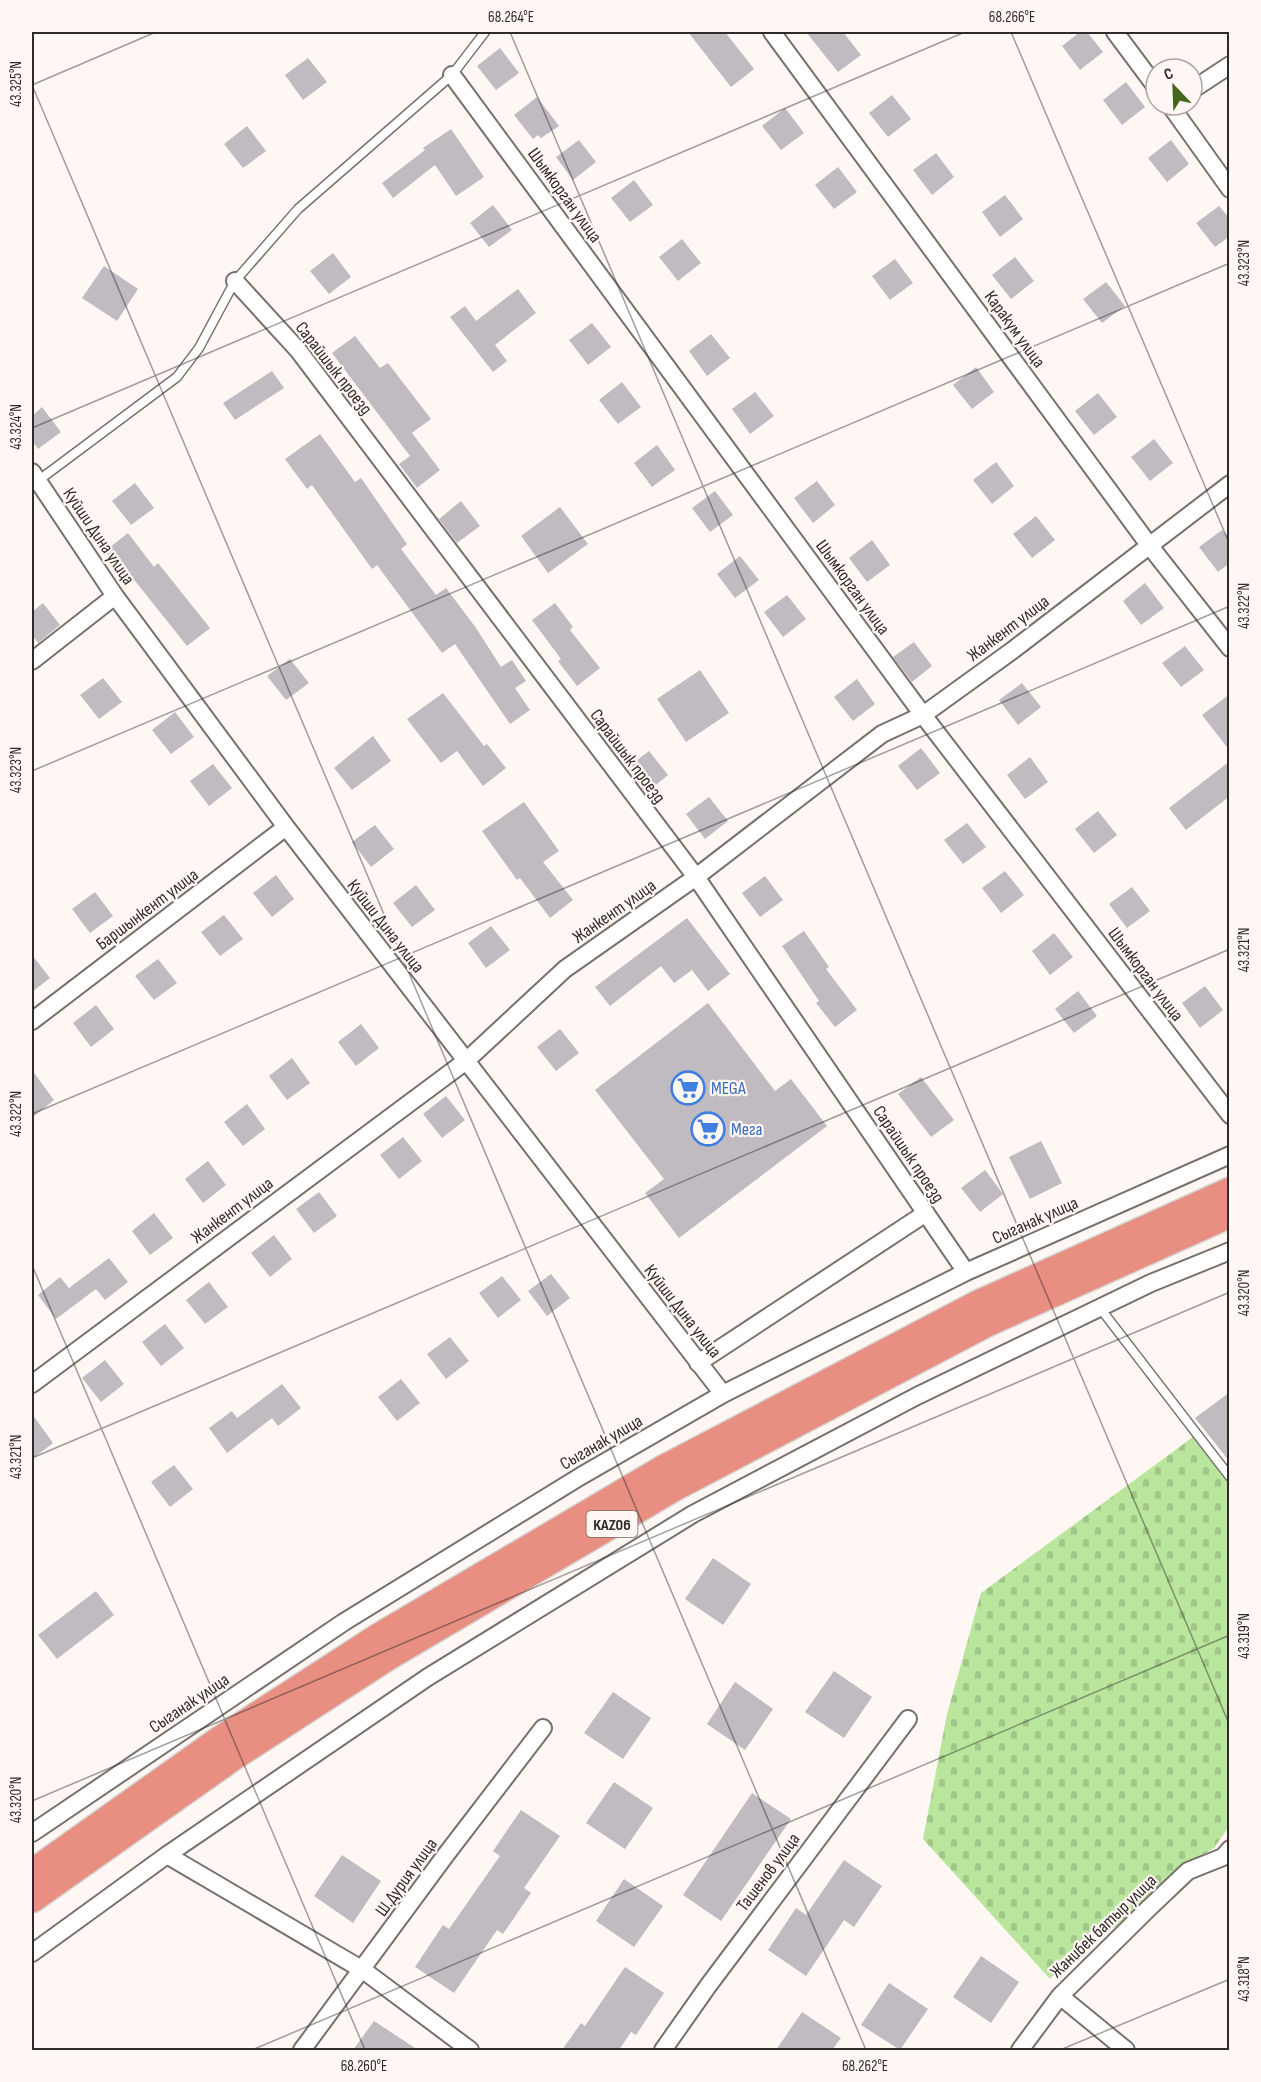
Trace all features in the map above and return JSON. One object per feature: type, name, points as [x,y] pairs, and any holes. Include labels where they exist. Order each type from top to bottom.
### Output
[{"type":"highway","name":"KАZ06","points":[[32,1873],[221,1739],[378,1638],[665,1468],[978,1304],[1230,1191]]},
{"type":"highway","name":"KАZ06","points":[[32,1899],[233,1757],[389,1656],[675,1487],[987,1323],[1230,1214]]},
{"type":"street","name":"Каракум улица","points":[[772,32],[1149,545],[1230,648]]},
{"type":"street","points":[[1115,32],[1144,71]]},
{"type":"street","points":[[1204,82],[1230,65]]},
{"type":"street","name":"Шымкорган улица","points":[[452,75],[923,715],[1230,1115]]},
{"type":"street","points":[[1179,117],[1230,189]]},
{"type":"street","name":"Сарайшык проезд","points":[[235,281],[298,351],[696,877],[966,1272]]},
{"type":"street","name":"Куйши Дина улица","points":[[35,476],[115,596],[286,827],[723,1394]]},
{"type":"street","name":"Жанкент улица","points":[[32,1384],[466,1061],[565,969],[696,877],[882,734],[923,715],[1230,484]]},
{"type":"street","points":[[32,661],[115,596]]},
{"type":"street","name":"Баршынкент улица","points":[[32,1021],[286,827]]},
{"type":"street","name":"Сыганак улица","points":[[32,1833],[344,1622],[581,1476],[723,1394],[966,1272],[1230,1155]]},
{"type":"street","points":[[698,1363],[926,1214]]},
{"type":"street","points":[[32,1953],[167,1855],[428,1677],[693,1514],[917,1396],[1151,1283],[1230,1251]]},
{"type":"street","name":"Ташенов улица","points":[[663,2050],[722,1967],[908,1719]]},
{"type":"street","name":"Ш.Дурия улица","points":[[302,2050],[543,1728]]},
{"type":"street","name":"Жанибек батыр улица","points":[[1020,2050],[1060,1996],[1188,1871],[1223,1857],[1230,1849]]},
{"type":"street","points":[[167,1855],[363,1970],[470,2050]]},
{"type":"street","points":[[1060,1996],[1126,2050]]},
{"type":"lane","points":[[35,476],[177,377],[199,348],[235,281],[298,209],[452,75],[485,32]]},
{"type":"lane","points":[[1100,1308],[1230,1477]]},
{"type":"green space","points":[[1197,1434],[1230,1478],[1230,1825],[1214,1848],[1183,1866],[1124,1925],[1090,1934],[1050,1979],[923,1839],[947,1714],[981,1593]]},
{"type":"building","points":[[688,32],[725,32],[754,69],[731,87]]},
{"type":"building","points":[[806,32],[843,32],[861,55],[838,72]]},
{"type":"building","points":[[1080,32],[1087,32],[1103,52],[1080,70],[1062,46]]},
{"type":"building","points":[[500,48],[519,73],[496,90],[477,66]]},
{"type":"building","points":[[308,58],[327,82],[303,100],[285,75]]},
{"type":"building","points":[[1126,82],[1144,108],[1122,125],[1103,100]]},
{"type":"building","points":[[892,95],[911,119],[888,137],[869,113]]},
{"type":"building","points":[[537,97],[559,126],[541,138],[538,135],[533,139],[514,115]]},
{"type":"building","points":[[785,108],[804,133],[781,150],[762,126]]},
{"type":"building","points":[[247,126],[266,151],[243,168],[224,144]]},
{"type":"building","points":[[451,129],[484,177],[456,196],[435,165],[393,198],[382,183],[425,150],[423,148]]},
{"type":"building","points":[[579,140],[596,162],[573,180],[556,157]]},
{"type":"building","points":[[1171,140],[1189,164],[1167,182],[1148,158]]},
{"type":"building","points":[[936,153],[954,177],[932,195],[913,170]]},
{"type":"building","points":[[838,167],[857,192],[834,209],[815,185]]},
{"type":"building","points":[[634,180],[653,205],[630,222],[611,198]]},
{"type":"building","points":[[1005,195],[1023,219],[1000,237],[982,212]]},
{"type":"building","points":[[493,205],[512,230],[489,247],[470,223]]},
{"type":"building","points":[[1219,206],[1230,219],[1230,236],[1215,247],[1196,223]]},
{"type":"building","points":[[682,239],[701,263],[678,281],[659,257]]},
{"type":"building","points":[[333,253],[351,277],[329,294],[310,271]]},
{"type":"building","points":[[1015,257],[1034,281],[1011,299],[992,275]]},
{"type":"building","points":[[895,259],[913,283],[890,300],[872,276]]},
{"type":"building","points":[[104,266],[138,289],[117,321],[82,298]]},
{"type":"building","points":[[1106,282],[1125,306],[1102,323],[1083,299]]},
{"type":"building","points":[[518,289],[536,313],[495,345],[507,361],[493,372],[450,317],[465,306],[476,321]]},
{"type":"building","points":[[592,323],[611,347],[588,365],[569,340]]},
{"type":"building","points":[[711,334],[730,358],[707,376],[689,351]]},
{"type":"building","points":[[355,336],[380,368],[388,363],[431,419],[412,433],[440,470],[417,488],[399,464],[410,456],[332,353]]},
{"type":"building","points":[[976,367],[994,392],[972,409],[953,385]]},
{"type":"building","points":[[272,371],[284,388],[235,420],[223,403]]},
{"type":"building","points":[[622,382],[641,407],[618,424],[599,400]]},
{"type":"building","points":[[755,392],[774,416],[750,434],[732,409]]},
{"type":"building","points":[[1098,393],[1117,417],[1094,435],[1075,411]]},
{"type":"building","points":[[42,407],[61,432],[38,449],[32,441],[32,416]]},
{"type":"building","points":[[320,434],[355,482],[361,478],[407,544],[401,549],[436,595],[446,588],[501,667],[512,660],[526,681],[515,688],[530,710],[510,724],[455,644],[442,653],[377,565],[372,569],[312,485],[307,489],[285,459]]},
{"type":"building","points":[[1154,439],[1173,463],[1150,481],[1131,457]]},
{"type":"building","points":[[657,445],[675,470],[652,487],[634,463]]},
{"type":"building","points":[[996,462],[1014,486],[992,504],[973,480]]},
{"type":"building","points":[[817,481],[835,505],[813,523],[794,498]]},
{"type":"building","points":[[135,483],[154,508],[131,525],[112,501]]},
{"type":"building","points":[[715,491],[733,515],[710,532],[692,508]]},
{"type":"building","points":[[461,501],[480,526],[457,543],[439,519]]},
{"type":"building","points":[[560,507],[588,544],[548,573],[521,536]]},
{"type":"building","points":[[1036,516],[1055,540],[1032,558],[1013,534]]},
{"type":"building","points":[[1222,530],[1230,539],[1230,563],[1218,572],[1199,547]]},
{"type":"building","points":[[128,533],[154,567],[158,563],[210,628],[187,646],[128,572],[124,575],[105,551]]},
{"type":"building","points":[[872,540],[890,565],[867,582],[849,558]]},
{"type":"building","points":[[740,556],[759,580],[735,598],[717,574]]},
{"type":"building","points":[[1145,583],[1164,608],[1141,625],[1123,601]]},
{"type":"building","points":[[787,595],[806,619],[783,637],[764,612]]},
{"type":"building","points":[[43,603],[60,625],[38,643],[32,635],[32,612]]},
{"type":"building","points":[[555,603],[573,627],[570,630],[600,668],[577,686],[558,661],[561,659],[532,620]]},
{"type":"building","points":[[914,642],[932,666],[912,682],[893,657]]},
{"type":"building","points":[[1185,646],[1204,670],[1181,687],[1162,663]]},
{"type":"building","points":[[290,659],[309,683],[286,700],[267,676]]},
{"type":"building","points":[[700,670],[729,713],[686,742],[657,699]]},
{"type":"building","points":[[103,678],[122,702],[99,719],[80,695]]},
{"type":"building","points":[[857,679],[875,704],[853,721],[834,697]]},
{"type":"building","points":[[1022,683],[1041,707],[1018,725],[999,700]]},
{"type":"building","points":[[443,693],[484,746],[487,744],[506,768],[483,786],[457,751],[441,763],[407,719]]},
{"type":"building","points":[[1230,694],[1230,751],[1202,715]]},
{"type":"building","points":[[175,712],[194,737],[171,754],[152,730]]},
{"type":"building","points":[[373,736],[391,761],[352,790],[334,768]]},
{"type":"building","points":[[921,748],[940,773],[917,790],[898,766]]},
{"type":"building","points":[[649,751],[668,775],[646,793],[627,768]]},
{"type":"building","points":[[1030,757],[1048,782],[1025,799],[1007,775]]},
{"type":"building","points":[[1230,761],[1230,796],[1186,830],[1169,808]]},
{"type":"building","points":[[213,764],[232,788],[209,806],[190,781]]},
{"type":"building","points":[[709,797],[728,821],[705,839],[686,814]]},
{"type":"building","points":[[524,802],[559,851],[543,862],[573,900],[550,918],[520,878],[517,880],[482,831]]},
{"type":"building","points":[[1098,811],[1117,835],[1094,853],[1075,829]]},
{"type":"building","points":[[967,823],[986,847],[963,864],[944,840]]},
{"type":"building","points":[[375,825],[394,849],[371,867],[352,842]]},
{"type":"building","points":[[1005,871],[1024,895],[1001,913],[982,888]]},
{"type":"building","points":[[276,875],[294,899],[272,917],[253,893]]},
{"type":"building","points":[[765,876],[783,900],[760,917],[742,893]]},
{"type":"building","points":[[416,885],[435,910],[412,927],[393,903]]},
{"type":"building","points":[[1132,887],[1150,911],[1127,928],[1109,904]]},
{"type":"building","points":[[95,892],[113,916],[90,933],[72,909]]},
{"type":"building","points":[[224,915],[243,939],[220,956],[201,932]]},
{"type":"building","points":[[687,918],[730,974],[708,991],[692,970],[674,983],[661,966],[610,1006],[595,987]]},
{"type":"building","points":[[491,926],[510,950],[486,968],[468,943]]},
{"type":"building","points":[[804,931],[829,967],[826,969],[857,1010],[835,1027],[816,1003],[819,1001],[782,946]]},
{"type":"building","points":[[1054,933],[1073,957],[1050,975],[1032,951]]},
{"type":"building","points":[[32,955],[50,978],[32,992]]},
{"type":"building","points":[[158,959],[177,983],[154,1000],[135,976]]},
{"type":"building","points":[[1205,986],[1223,1010],[1200,1028],[1182,1003]]},
{"type":"building","points":[[1078,991],[1097,1016],[1074,1033],[1055,1009]]},
{"type":"building","points":[[708,1003],[775,1091],[791,1079],[827,1126],[679,1238],[645,1193],[664,1179],[595,1090]]},
{"type":"building","points":[[96,1005],[114,1029],[91,1047],[73,1023]]},
{"type":"building","points":[[361,1024],[379,1048],[356,1066],[338,1042]]},
{"type":"building","points":[[560,1029],[579,1053],[556,1071],[537,1047]]},
{"type":"building","points":[[292,1058],[310,1083],[287,1100],[269,1076]]},
{"type":"building","points":[[32,1070],[54,1100],[32,1118]]},
{"type":"building","points":[[921,1077],[954,1120],[931,1137],[898,1094]]},
{"type":"building","points":[[446,1096],[465,1120],[442,1138],[423,1114]]},
{"type":"building","points":[[247,1104],[265,1129],[243,1146],[224,1122]]},
{"type":"building","points":[[403,1137],[422,1161],[399,1179],[380,1155]]},
{"type":"building","points":[[1041,1141],[1062,1183],[1030,1199],[1009,1157]]},
{"type":"building","points":[[208,1161],[226,1185],[203,1203],[185,1179]]},
{"type":"building","points":[[985,1170],[1003,1194],[980,1212],[961,1188]]},
{"type":"building","points":[[319,1192],[337,1216],[314,1233],[296,1209]]},
{"type":"building","points":[[154,1213],[173,1238],[150,1255],[132,1231]]},
{"type":"building","points":[[274,1235],[292,1259],[270,1277],[251,1253]]},
{"type":"building","points":[[109,1258],[128,1282],[105,1300],[96,1289],[56,1319],[38,1295],[60,1277],[69,1288]]},
{"type":"building","points":[[551,1274],[570,1298],[547,1316],[528,1291]]},
{"type":"building","points":[[502,1276],[521,1300],[498,1318],[479,1293]]},
{"type":"building","points":[[209,1282],[228,1307],[205,1324],[186,1300]]},
{"type":"building","points":[[165,1324],[184,1348],[161,1366],[142,1342]]},
{"type":"building","points":[[450,1337],[469,1361],[446,1379],[427,1354]]},
{"type":"building","points":[[105,1360],[124,1384],[101,1402],[82,1378]]},
{"type":"building","points":[[401,1379],[420,1403],[397,1421],[378,1397]]},
{"type":"building","points":[[282,1384],[301,1408],[278,1426],[272,1418],[227,1453],[209,1428],[232,1411],[237,1418]]},
{"type":"building","points":[[1230,1392],[1230,1462],[1195,1418]]},
{"type":"building","points":[[32,1414],[53,1443],[32,1459]]},
{"type":"building","points":[[174,1465],[193,1489],[170,1507],[151,1482]]},
{"type":"building","points":[[713,1558],[751,1584],[723,1625],[685,1599]]},
{"type":"building","points":[[96,1591],[114,1615],[57,1659],[38,1635]]},
{"type":"building","points":[[834,1671],[872,1697],[844,1738],[805,1712]]},
{"type":"building","points":[[735,1682],[773,1709],[745,1750],[707,1724]]},
{"type":"building","points":[[613,1692],[651,1718],[623,1759],[584,1733]]},
{"type":"building","points":[[614,1782],[653,1808],[625,1849],[586,1823]]},
{"type":"building","points":[[752,1793],[791,1819],[721,1921],[683,1895]]},
{"type":"building","points":[[521,1810],[560,1836],[524,1888],[531,1893],[503,1934],[497,1930],[454,1993],[415,1967],[443,1925],[449,1929],[500,1856],[493,1851]]},
{"type":"building","points":[[342,1855],[381,1881],[353,1923],[314,1896]]},
{"type":"building","points":[[844,1860],[882,1886],[854,1927],[844,1920],[806,1976],[768,1950],[796,1908],[806,1915]]},
{"type":"building","points":[[624,1879],[663,1906],[634,1947],[596,1921]]},
{"type":"building","points":[[981,1956],[1019,1982],[991,2023],[953,1997]]},
{"type":"building","points":[[625,1967],[664,1993],[636,2035],[631,2032],[619,2050],[562,2050],[581,2023],[585,2026]]},
{"type":"building","points":[[889,1983],[928,2009],[900,2050],[861,2025]]},
{"type":"building","points":[[802,2012],[841,2038],[832,2050],[776,2050]]},
{"type":"building","points":[[374,2021],[418,2050],[353,2050]]},
{"type":"place","name":"MEGA","points":[[688,1088]]},
{"type":"place","name":"Мега","points":[[708,1129]]}]
